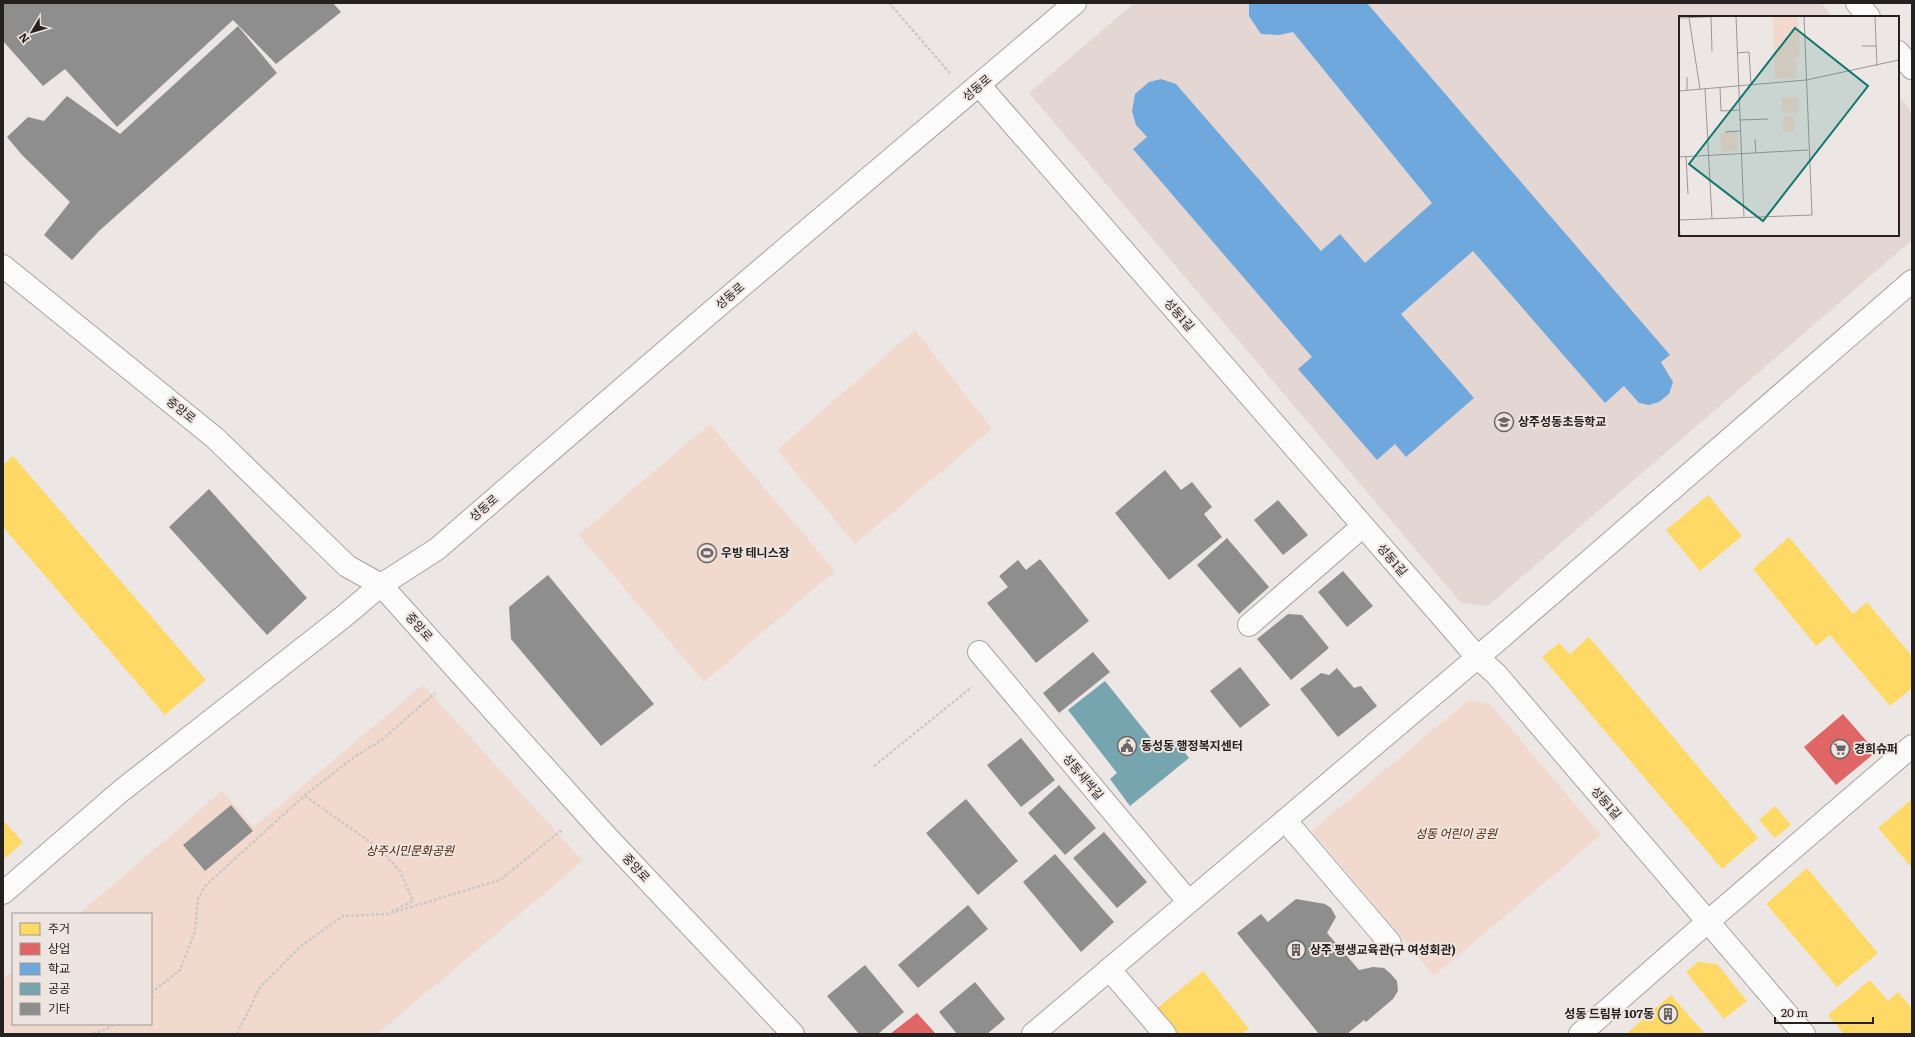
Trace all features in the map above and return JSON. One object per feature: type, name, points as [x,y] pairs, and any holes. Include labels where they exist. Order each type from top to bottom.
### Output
[{"type":"street","name":"성동로","points":[[3,893],[121,791],[343,617],[381,585],[437,549],[697,324],[975,90],[1075,3]]},
{"type":"street","points":[[1857,3],[1868,16]]},
{"type":"street","points":[[1899,53],[1912,68]]},
{"type":"street","name":"성동1길","points":[[975,90],[1363,526],[1477,657],[1496,674],[1804,1034]]},
{"type":"street","name":"중앙로","points":[[3,266],[215,438],[347,566],[381,585],[607,837],[793,1034]]},
{"type":"street","points":[[1047,1029],[1109,969],[1477,657],[1912,281]]},
{"type":"street","points":[[1249,625],[1363,526]]},
{"type":"street","name":"성동새싹길","points":[[979,652],[1188,901]]},
{"type":"street","points":[[1580,1034],[1912,746]]},
{"type":"street","points":[[1285,820],[1390,944]]},
{"type":"street","points":[[1109,969],[1165,1034]]},
{"type":"path","points":[[889,3],[975,90]]},
{"type":"path","points":[[874,766],[993,670]]},
{"type":"path","points":[[152,992],[180,970],[195,931],[198,899],[205,886],[305,795],[353,758],[384,739],[435,694]]},
{"type":"path","points":[[305,795],[380,849],[400,871],[413,901],[388,914]]},
{"type":"path","points":[[237,1034],[260,987],[301,946],[344,916],[388,914],[500,880],[565,827]]},
{"type":"path","points":[[93,1034],[112,1025]]},
{"type":"shaded area","name":"상주성동초등학교","points":[[1134,3],[1821,3],[1832,16],[1679,16],[1679,236],[1899,236],[1899,96],[1912,112],[1912,240],[1488,606],[1461,603],[1029,93]]},
{"type":"green space","points":[[915,330],[992,429],[855,544],[777,450]]},
{"type":"green space","name":"우방 테니스장","points":[[710,424],[835,571],[704,682],[579,535]]},
{"type":"green space","name":"상주시민문화공원","points":[[423,685],[583,861],[377,1034],[3,1034],[3,979],[12,971],[12,1025],[152,1025],[152,913],[80,913],[222,791],[254,827]]},
{"type":"green space","name":"성동 어린이 공원","points":[[1469,700],[1490,704],[1601,835],[1434,976],[1312,831]]},
{"type":"building: 주거","points":[[13,456],[206,680],[165,715],[3,527],[3,465]]},
{"type":"building: 주거","points":[[1708,495],[1742,536],[1700,571],[1666,530]]},
{"type":"building: 주거","points":[[1789,537],[1853,614],[1867,602],[1912,656],[1912,688],[1890,706],[1830,635],[1816,646],[1753,569]]},
{"type":"building: 주거","points":[[1589,637],[1758,838],[1722,869],[1542,657],[1559,643],[1570,654]]},
{"type":"building: 주거","points":[[1912,799],[1912,868],[1878,828]]},
{"type":"building: 주거","points":[[1775,806],[1791,825],[1775,838],[1759,820]]},
{"type":"building: 주거","points":[[3,820],[23,842],[3,860]]},
{"type":"building: 주거","points":[[1807,868],[1878,953],[1837,987],[1766,904]]},
{"type":"building: 주거","points":[[1698,962],[1717,964],[1747,1001],[1724,1019],[1686,972]]},
{"type":"building: 주거","points":[[1203,971],[1249,1029],[1242,1034],[1176,1034],[1156,1009]]},
{"type":"building: 주거","points":[[1870,980],[1888,1001],[1898,992],[1912,1008],[1912,1034],[1844,1034],[1828,1015]]},
{"type":"building: 주거","name":"성동 드림뷰 107동","points":[[1671,995],[1705,1034],[1626,1034]]},
{"type":"building: 상업","name":"경희슈퍼","points":[[1843,714],[1876,752],[1836,785],[1804,747]]},
{"type":"building: 상업","points":[[917,1013],[936,1034],[890,1034]]},
{"type":"building: 학교","points":[[1249,3],[1367,3],[1670,355],[1661,362],[1673,382],[1669,394],[1659,402],[1649,405],[1639,403],[1624,386],[1605,403],[1473,251],[1401,314],[1474,398],[1406,457],[1395,444],[1377,460],[1298,369],[1312,357],[1133,149],[1147,137],[1136,125],[1132,111],[1135,94],[1149,82],[1161,79],[1176,84],[1321,251],[1340,234],[1365,263],[1432,203],[1293,32],[1279,35],[1261,34],[1249,16]]},
{"type":"building: 공공","name":"동성동 행정복지센터","points":[[1105,681],[1161,751],[1175,740],[1189,758],[1130,806],[1110,779],[1117,773],[1068,710]]},
{"type":"building: 기타","points":[[3,3],[333,3],[341,12],[276,64],[233,20],[117,127],[65,69],[43,86],[3,41]]},
{"type":"building: 기타","points":[[238,26],[277,73],[99,231],[72,260],[44,235],[70,202],[22,155],[7,137],[28,117],[44,121],[67,96],[120,134]]},
{"type":"building: 기타","points":[[1165,470],[1181,490],[1192,482],[1212,507],[1204,514],[1222,537],[1169,580],[1115,513]]},
{"type":"building: 기타","points":[[209,489],[307,598],[267,635],[169,527]]},
{"type":"building: 기타","points":[[1278,500],[1308,535],[1283,555],[1254,520]]},
{"type":"building: 기타","points":[[1227,538],[1269,587],[1239,614],[1197,565]]},
{"type":"building: 기타","points":[[1040,559],[1089,621],[1036,663],[987,603],[1008,587],[999,576],[1018,560],[1026,570]]},
{"type":"building: 기타","points":[[1343,571],[1373,606],[1347,627],[1318,592]]},
{"type":"building: 기타","points":[[548,575],[654,704],[601,746],[511,639],[509,607]]},
{"type":"building: 기타","points":[[1288,614],[1302,615],[1329,648],[1291,680],[1257,639]]},
{"type":"building: 기타","points":[[1093,652],[1110,672],[1059,713],[1043,693]]},
{"type":"building: 기타","points":[[1240,667],[1270,705],[1240,728],[1210,691]]},
{"type":"building: 기타","points":[[1337,668],[1354,688],[1361,686],[1377,706],[1338,737],[1300,689],[1321,673],[1329,675]]},
{"type":"building: 기타","points":[[1021,738],[1055,780],[1021,807],[987,765]]},
{"type":"building: 기타","points":[[1059,785],[1096,828],[1065,855],[1028,813]]},
{"type":"building: 기타","points":[[966,799],[1018,861],[978,895],[926,833]]},
{"type":"building: 기타","points":[[231,805],[253,831],[205,871],[183,845]]},
{"type":"building: 기타","points":[[1104,832],[1147,882],[1117,908],[1073,858]]},
{"type":"building: 기타","points":[[1055,854],[1114,922],[1081,952],[1023,882]]},
{"type":"building: 기타","name":"상주 평생교육관(구 여성회관)","points":[[1296,899],[1325,904],[1331,908],[1336,917],[1327,933],[1359,970],[1373,967],[1384,968],[1397,981],[1398,991],[1393,999],[1366,1022],[1364,1020],[1347,1034],[1319,1034],[1237,933],[1261,914],[1268,922]]},
{"type":"building: 기타","points":[[968,905],[988,929],[918,988],[898,965]]},
{"type":"building: 기타","points":[[865,965],[904,1012],[878,1034],[859,1034],[827,996]]},
{"type":"building: 기타","points":[[975,982],[1005,1019],[987,1034],[957,1034],[939,1012]]},
{"type":"place","name":"상주성동초등학교","points":[[1504,422]]},
{"type":"place","name":"우방 테니스장","points":[[707,553]]},
{"type":"place","name":"동성동 행정복지센터","points":[[1127,746]]},
{"type":"place","name":"경희슈퍼","points":[[1840,749]]},
{"type":"place","name":"상주 평생교육관(구 여성회관)","points":[[1296,950]]},
{"type":"place","name":"성동 드림뷰 107동","points":[[1668,1014]]}]
